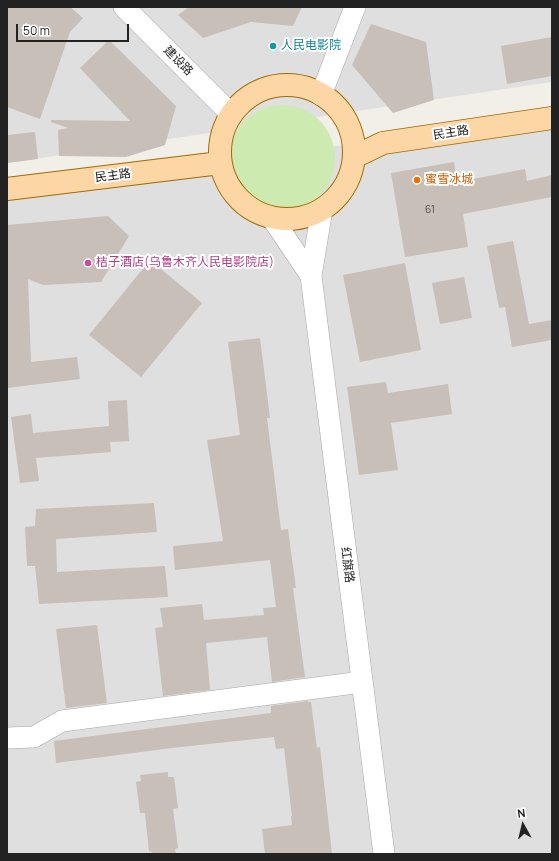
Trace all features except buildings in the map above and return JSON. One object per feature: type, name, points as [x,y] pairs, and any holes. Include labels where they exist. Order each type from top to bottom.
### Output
[{"type":"main road","points":[[282,85],[303,87],[321,95],[336,106],[346,122],[353,139],[354,157],[349,178],[338,196],[322,209],[306,217],[289,220],[272,218],[253,211],[237,198],[226,182],[220,163],[220,146],[223,129],[231,114],[245,99],[263,90],[282,85]]},
{"type":"main road","name":"民主路","points":[[354,157],[383,143],[552,118]]},
{"type":"main road","name":"民主路","points":[[7,189],[220,163]]},
{"type":"street","name":"建设路","points":[[124,7],[231,114]]},
{"type":"street","points":[[321,95],[355,7]]},
{"type":"street","points":[[311,276],[322,209]]},
{"type":"street","points":[[272,218],[311,276]]},
{"type":"street","name":"红旗路","points":[[311,276],[384,854]]},
{"type":"street","points":[[7,738],[34,737],[62,721],[362,682]]},
{"type":"shaded area","points":[[7,7],[552,7],[552,82],[7,163]]},
{"type":"shaded area","points":[[552,118],[552,854],[7,854],[7,189]]},
{"type":"green space","points":[[282,105],[302,109],[320,120],[331,138],[335,158],[331,178],[320,196],[302,207],[282,211],[262,207],[244,196],[233,178],[229,158],[233,138],[244,120],[262,109]]},
{"type":"place","name":"人民电影院","points":[[273,46]]},
{"type":"place","name":"蜜雪冰城","points":[[417,180]]},
{"type":"place","name":"桔子酒店(乌鲁木齐人民电影院店)","points":[[88,263]]}]
